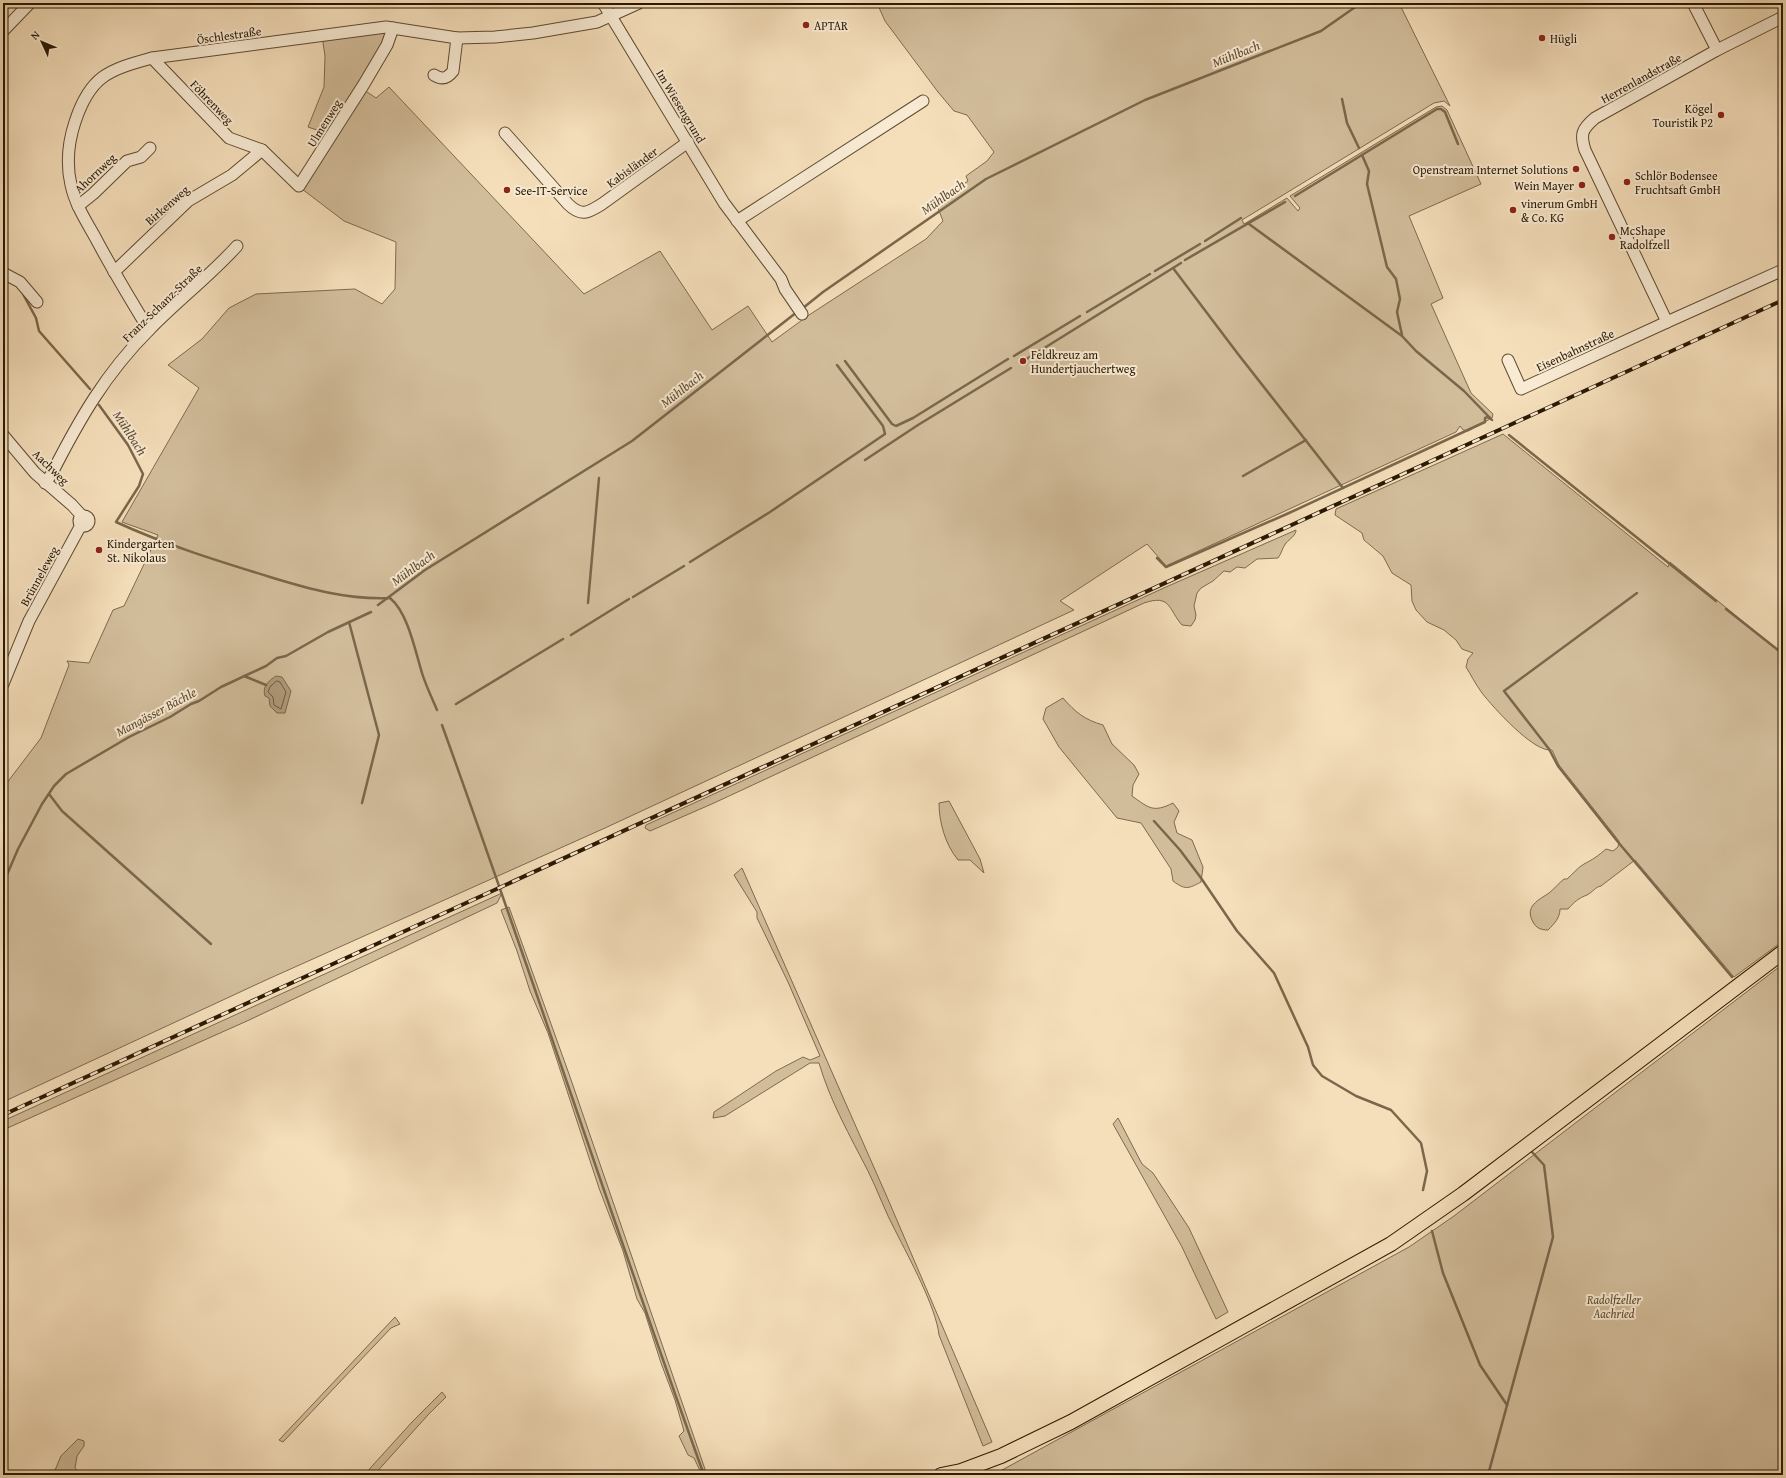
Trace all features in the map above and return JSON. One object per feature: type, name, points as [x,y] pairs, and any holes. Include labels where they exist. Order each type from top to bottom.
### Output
[{"type":"main road","points":[[941,1475],[961,1471],[1001,1456],[1071,1422],[1391,1244],[1463,1194],[1783,952]]},
{"type":"street","points":[[3,32],[30,3]]},
{"type":"street","name":"Im Wiesengrund","points":[[603,3],[724,203],[781,280],[785,289],[800,311]]},
{"type":"street","name":"Öschlestraße","points":[[149,330],[114,272],[78,206],[71,186],[68,154],[71,131],[82,103],[92,87],[101,78],[118,68],[152,58],[386,27],[457,38],[495,37],[533,33],[597,22],[639,3]]},
{"type":"street","points":[[1693,3],[1717,50]]},
{"type":"street","name":"Herrenlandstraße","points":[[1667,322],[1585,150],[1582,132],[1585,126],[1595,118],[1717,50],[1783,17]]},
{"type":"street","name":"Ulmenweg","points":[[262,150],[299,186],[364,84],[387,45],[393,28]]},
{"type":"street","points":[[434,76],[440,79],[445,78],[453,71],[457,38]]},
{"type":"street","name":"Föhrenweg","points":[[152,58],[229,138],[262,150]]},
{"type":"street","points":[[738,221],[923,101]]},
{"type":"street","name":"Kabisländer","points":[[505,133],[568,204],[574,210],[582,213],[591,211],[602,204],[688,142]]},
{"type":"street","name":"Ahornweg","points":[[78,206],[93,194],[127,161],[142,157],[150,148]]},
{"type":"street","name":"Birkenweg","points":[[114,272],[188,201],[232,175],[262,150]]},
{"type":"street","name":"Franz-Schanz-Straße","points":[[45,483],[51,476],[78,422],[98,390],[149,330],[217,267],[237,246]]},
{"type":"street","name":"Eisenbahnstraße","points":[[1508,360],[1521,389],[1783,270]]},
{"type":"street","points":[[3,273],[20,282],[36,302]]},
{"type":"street","name":"Aachweg","points":[[3,435],[45,483],[72,505],[81,521]]},
{"type":"street","name":"Brünneleweg","points":[[3,684],[6,666],[81,521]]},
{"type":"green space","points":[[877,3],[1399,3],[1450,106],[1444,101],[1434,103],[1242,220],[1244,224],[1287,198],[1298,211],[1300,208],[1290,196],[1436,107],[1442,106],[1447,110],[1481,184],[1409,216],[1443,298],[1431,304],[1471,393],[1493,414],[1492,418],[1468,431],[1463,430],[1460,426],[1456,432],[1166,566],[1147,544],[1060,601],[1074,610],[605,828],[266,980],[3,1102],[3,788],[41,738],[69,665],[67,661],[89,663],[113,610],[124,606],[158,535],[122,522],[199,388],[168,365],[202,339],[229,308],[256,294],[355,289],[382,304],[395,289],[396,242],[344,221],[302,189],[364,90],[376,98],[389,87],[584,294],[660,251],[712,330],[748,306],[772,342],[809,315],[926,239],[943,221],[936,203],[968,181],[966,176],[987,161],[994,152],[967,115],[954,111],[938,92],[885,21]]},
{"type":"green space","points":[[393,28],[328,134],[308,127],[324,87],[325,56],[322,36]]},
{"type":"green space","points":[[1503,434],[1668,567],[1670,562],[1783,654],[1783,941],[1734,977],[1635,860],[1601,886],[1577,900],[1568,909],[1560,909],[1558,918],[1548,930],[1541,929],[1536,926],[1530,912],[1534,904],[1564,879],[1567,879],[1577,869],[1606,849],[1613,851],[1618,847],[1619,841],[1559,765],[1552,750],[1544,749],[1525,737],[1504,718],[1482,693],[1466,667],[1468,659],[1473,653],[1462,649],[1456,640],[1444,630],[1427,622],[1416,610],[1412,601],[1411,585],[1392,573],[1383,556],[1364,540],[1362,533],[1335,515],[1336,509]]},
{"type":"green space","points":[[1296,530],[1294,535],[1286,543],[1278,558],[1257,559],[1245,568],[1237,567],[1230,572],[1224,571],[1213,581],[1201,588],[1197,593],[1194,606],[1196,615],[1191,626],[1182,625],[1168,605],[1164,602],[1159,600],[1144,603],[714,803],[650,831],[645,828],[646,825],[1166,587]]},
{"type":"green space","points":[[1063,698],[1081,715],[1091,721],[1103,725],[1112,744],[1134,765],[1139,774],[1133,785],[1132,796],[1151,808],[1161,808],[1173,803],[1179,811],[1174,822],[1177,833],[1192,840],[1203,867],[1201,882],[1187,888],[1173,881],[1171,869],[1141,823],[1117,818],[1059,747],[1043,719],[1046,708]]},
{"type":"green space","points":[[949,801],[980,859],[984,873],[970,860],[958,860],[953,854],[946,840],[940,818],[939,803]]},
{"type":"green space","points":[[742,868],[887,1197],[992,1442],[983,1446],[939,1335],[928,1297],[888,1217],[868,1171],[847,1131],[829,1091],[819,1063],[810,1063],[725,1116],[713,1118],[714,1112],[776,1071],[803,1057],[810,1060],[820,1056],[788,982],[757,918],[757,912],[734,875]]},
{"type":"green space","points":[[502,893],[497,903],[247,1021],[3,1130],[3,1121]]},
{"type":"green space","points":[[509,907],[569,1074],[707,1475],[702,1475],[694,1458],[688,1455],[679,1436],[684,1431],[675,1400],[645,1313],[637,1299],[623,1251],[599,1188],[548,1033],[530,991],[517,951],[501,910]]},
{"type":"green space","name":"Radolfzeller Aachried","points":[[1783,964],[1783,1475],[993,1475],[1409,1247],[1454,1216]]},
{"type":"green space","points":[[1118,1118],[1142,1164],[1153,1173],[1189,1228],[1228,1312],[1216,1319],[1182,1247],[1113,1124]]},
{"type":"green space","points":[[395,1317],[400,1324],[391,1328],[283,1442],[279,1440]]},
{"type":"green space","points":[[442,1392],[446,1397],[374,1475],[364,1475],[412,1422]]},
{"type":"green space","points":[[78,1439],[84,1441],[84,1446],[77,1456],[75,1468],[82,1475],[69,1475],[63,1470],[59,1475],[53,1475],[61,1456]]},
{"type":"water","points":[[276,676],[282,677],[291,691],[285,713],[277,713],[270,706],[269,698],[265,696],[264,693],[266,684]]},
{"type":"waterway","name":"Mühlbach","points":[[803,308],[823,292],[986,179],[1145,100],[1321,31],[1361,3]]},
{"type":"waterway","points":[[1342,99],[1347,123],[1359,148]]},
{"type":"waterway","points":[[1295,196],[1437,109],[1441,109],[1445,112],[1458,144]]},
{"type":"waterway","points":[[1362,155],[1369,171],[1367,184],[1387,267],[1396,279],[1400,299],[1397,312],[1402,335]]},
{"type":"waterway","points":[[1185,260],[1285,202]]},
{"type":"waterway","points":[[1205,241],[1241,218]]},
{"type":"waterway","points":[[1249,224],[1402,336],[1416,351],[1464,391],[1492,420]]},
{"type":"waterway","points":[[1155,271],[1200,244]]},
{"type":"waterway","points":[[1025,360],[1181,263]]},
{"type":"waterway","points":[[1173,268],[1343,488]]},
{"type":"waterway","points":[[1087,312],[1150,274]]},
{"type":"waterway","name":"Mühlbach","points":[[23,294],[36,318],[39,331],[90,389]]},
{"type":"waterway","name":"Mühlbach","points":[[378,605],[425,570],[632,441],[797,312]]},
{"type":"waterway","points":[[1014,356],[1080,316]]},
{"type":"waterway","points":[[845,361],[892,424],[896,426],[913,418],[1008,359]]},
{"type":"waterway","points":[[690,562],[770,512],[885,434],[883,426],[837,365]]},
{"type":"waterway","points":[[865,460],[918,425],[1011,368]]},
{"type":"waterway","name":"Mühlbach","points":[[99,405],[128,445],[143,474],[139,486],[116,522],[192,552],[299,586],[329,593],[359,597],[390,598]]},
{"type":"waterway","points":[[1157,558],[1166,567],[1289,513],[1485,422],[1485,418],[1487,417],[1490,418]]},
{"type":"waterway","points":[[1509,435],[1716,601]]},
{"type":"waterway","points":[[1243,476],[1306,440]]},
{"type":"waterway","points":[[588,603],[599,478]]},
{"type":"waterway","points":[[633,597],[684,566]]},
{"type":"waterway","points":[[1637,593],[1504,691],[1549,749],[1558,766],[1618,842],[1732,977]]},
{"type":"waterway","points":[[390,598],[402,613],[406,622],[427,687],[437,710]]},
{"type":"waterway","points":[[571,635],[629,599]]},
{"type":"waterway","points":[[1726,609],[1783,654]]},
{"type":"waterway","name":"Mangässer Bächle","points":[[3,884],[18,849],[42,804],[54,786],[66,774],[129,737],[199,701],[221,687],[266,666],[277,658],[286,656],[328,632],[371,612]]},
{"type":"waterway","points":[[349,622],[379,735],[362,803]]},
{"type":"waterway","points":[[456,704],[563,639]]},
{"type":"waterway","points":[[244,676],[266,685]]},
{"type":"waterway","points":[[442,725],[704,1475]]},
{"type":"waterway","points":[[49,794],[62,811],[211,944]]},
{"type":"waterway","points":[[1154,821],[1180,850],[1237,931],[1274,973],[1308,1047],[1313,1065],[1322,1076],[1356,1096],[1391,1110],[1421,1143],[1427,1171],[1423,1190]]},
{"type":"waterway","points":[[1488,1475],[1553,1237],[1544,1165],[1532,1152]]},
{"type":"waterway","points":[[1432,1231],[1443,1273],[1480,1365],[1507,1405]]},
{"type":"railway","points":[[3,1115],[1783,300]]},
{"type":"place","name":"APTAR","points":[[806,25]]},
{"type":"place","name":"Hügli","points":[[1542,38]]},
{"type":"place","name":"Kögel Touristik P2","points":[[1721,115]]},
{"type":"place","name":"Openstream Internet Solutions","points":[[1576,169]]},
{"type":"place","name":"Schlör Bodensee Fruchtsaft GmbH","points":[[1627,182]]},
{"type":"place","name":"Wein Mayer","points":[[1582,185]]},
{"type":"place","name":"See-IT-Service","points":[[507,190]]},
{"type":"place","name":"vinerum GmbH & Co. KG","points":[[1513,210]]},
{"type":"place","name":"McShape Radolfzell","points":[[1612,237]]},
{"type":"place","name":"Feldkreuz am Hundertjauchertweg","points":[[1023,361]]},
{"type":"place","name":"Kindergarten St. Nikolaus","points":[[99,550]]}]
